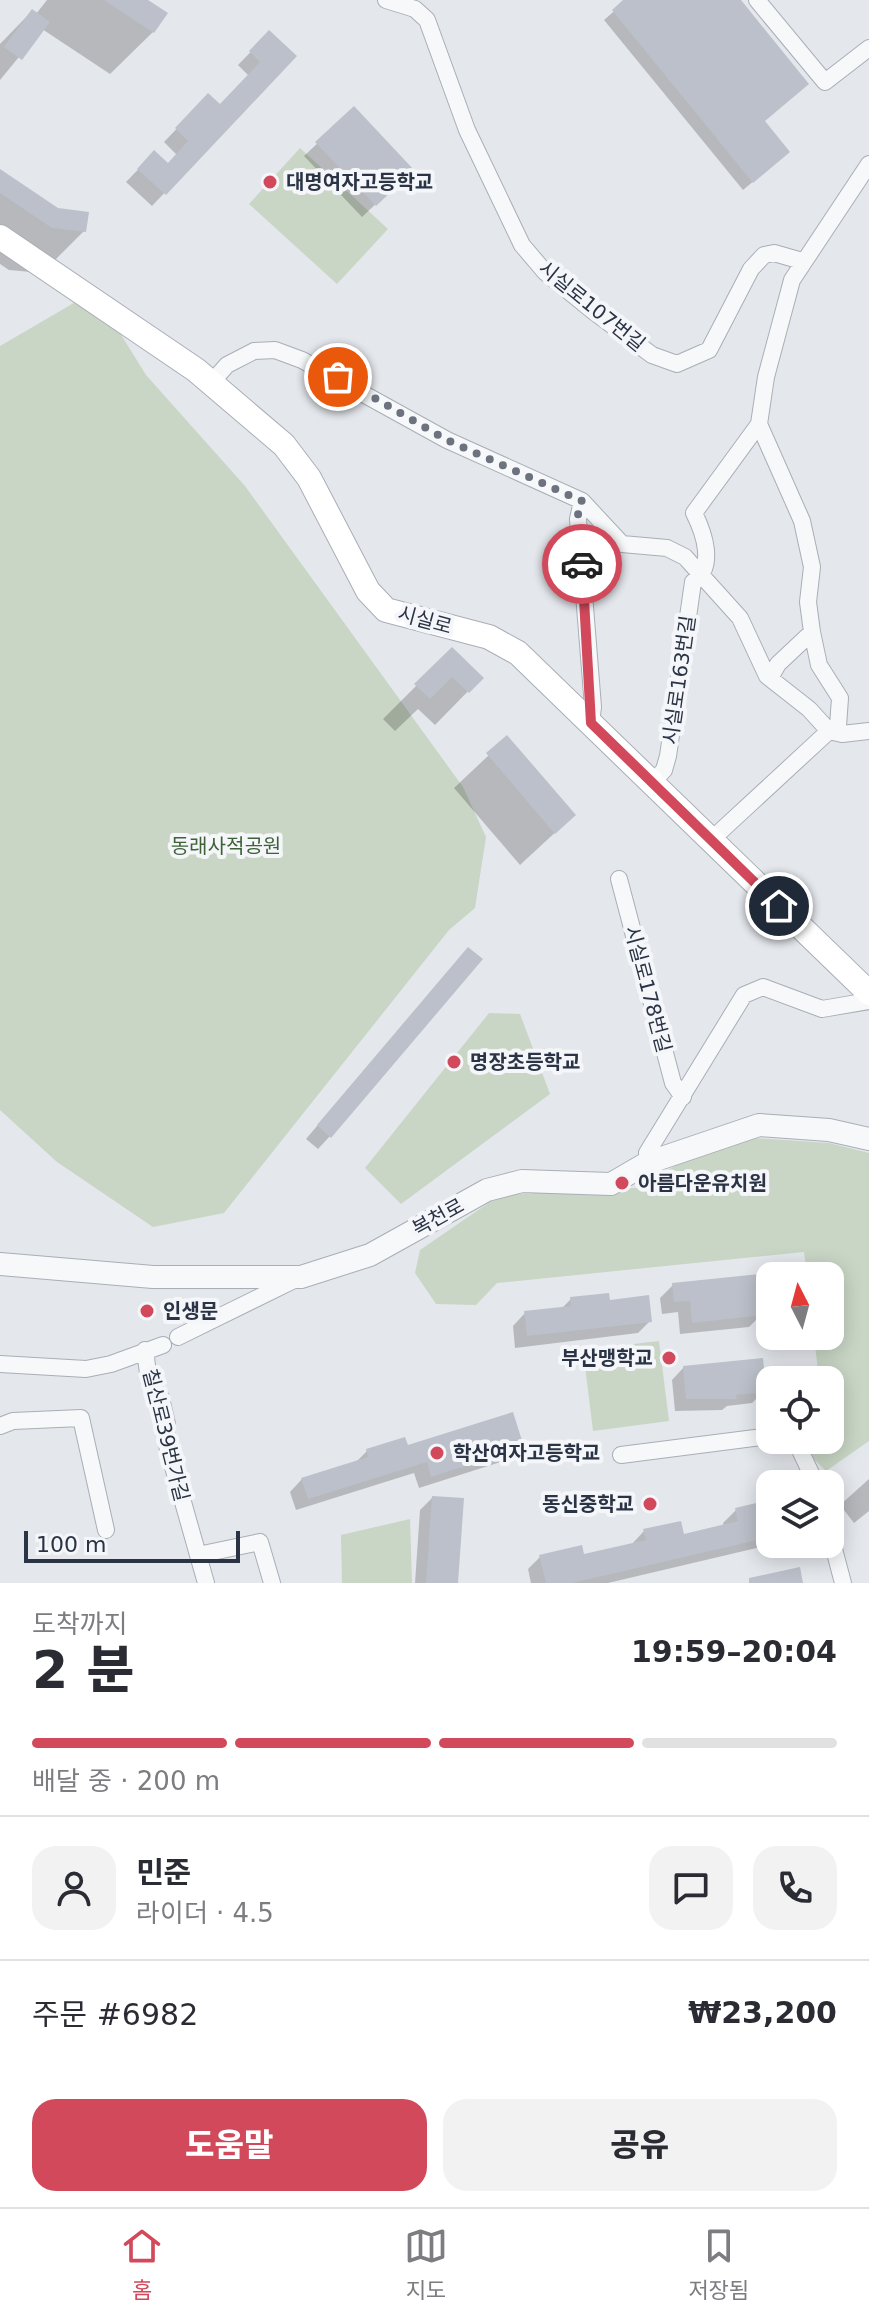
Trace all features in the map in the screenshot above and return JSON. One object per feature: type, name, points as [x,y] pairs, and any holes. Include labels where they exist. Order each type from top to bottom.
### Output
[{"type":"main road","name":"시실로","points":[[0,237],[211,383],[284,445],[300,464],[368,591],[386,610],[469,631],[509,647],[869,993]]},
{"type":"street","name":"시실로107번길","points":[[386,0],[415,9],[427,20],[467,130],[522,245],[545,272],[652,355],[677,364],[709,350],[757,261],[774,253],[802,261]]},
{"type":"street","points":[[757,0],[825,82],[869,48]]},
{"type":"street","points":[[711,840],[838,726],[840,698],[819,665],[812,632],[808,602],[812,567],[802,521],[759,424],[766,377],[787,295],[802,261],[869,164]]},
{"type":"street","points":[[211,383],[236,359],[254,351],[275,350],[352,385],[447,440],[582,501],[622,544],[678,552],[740,618],[770,678],[809,709],[829,731],[842,734],[869,731]]},
{"type":"street","name":"시실로163번길","points":[[652,783],[664,770],[668,756],[693,582],[701,577],[706,562],[704,532],[694,513],[759,424]]},
{"type":"street","points":[[582,501],[578,519],[593,707],[591,723]]},
{"type":"street","points":[[770,678],[778,664],[812,632]]},
{"type":"street","name":"시실로178번길","points":[[619,879],[673,1083],[683,1097]]},
{"type":"street","points":[[651,1162],[647,1153],[683,1097],[728,1016],[744,995],[763,987],[822,1009],[869,1001]]},
{"type":"street","name":"복천로","points":[[0,1264],[165,1278],[301,1277],[370,1255],[487,1190],[522,1181],[611,1184],[651,1162],[759,1125],[829,1130],[869,1139]]},
{"type":"street","points":[[178,1337],[301,1277]]},
{"type":"street","points":[[0,1364],[86,1369],[124,1360],[163,1345]]},
{"type":"street","name":"칠산로39번가길","points":[[145,1350],[149,1381],[161,1398],[167,1424],[166,1442],[206,1583]]},
{"type":"street","points":[[0,1426],[13,1421],[81,1418],[106,1530]]},
{"type":"street","points":[[621,1455],[756,1438]]},
{"type":"street","points":[[198,1555],[260,1542],[272,1583]]},
{"type":"street","points":[[836,1558],[843,1583]]},
{"type":"green space","points":[[300,148],[388,229],[337,284],[249,204]]},
{"type":"green space","name":"동래사적공원","points":[[79,300],[120,333],[146,375],[245,486],[463,787],[486,837],[475,908],[449,930],[224,1213],[153,1227],[57,1162],[0,1110],[0,346]]},
{"type":"green space","points":[[489,1013],[520,1014],[550,1094],[401,1204],[365,1168]]},
{"type":"green space","points":[[753,1138],[829,1143],[869,1153],[869,1441],[827,1470],[809,1454],[844,1454],[844,1366],[817,1366],[816,1350],[844,1350],[844,1262],[805,1262],[804,1252],[497,1283],[476,1305],[436,1304],[415,1273],[420,1250],[500,1195],[637,1188],[680,1163]]},
{"type":"green space","points":[[659,1341],[669,1421],[593,1431],[583,1350]]},
{"type":"green space","points":[[410,1519],[412,1583],[342,1583],[341,1535]]},
{"type":"building","points":[[104,0],[148,0],[168,13],[154,33]]},
{"type":"building","points":[[623,0],[741,0],[809,84],[765,121],[790,152],[753,183],[612,10]]},
{"type":"building","points":[[32,9],[50,22],[22,60],[4,47]]},
{"type":"building","points":[[269,30],[297,56],[166,195],[137,169],[154,150],[168,163],[188,141],[175,128],[208,93],[220,104],[260,62],[249,51]]},
{"type":"building","points":[[354,106],[414,170],[376,206],[315,142]]},
{"type":"building","points":[[0,169],[58,208],[89,212],[86,232],[52,228],[0,193]]},
{"type":"building","points":[[452,647],[484,678],[469,693],[452,677],[430,699],[414,684]]},
{"type":"building","points":[[507,735],[576,815],[555,834],[486,753]]},
{"type":"building","points":[[468,947],[483,959],[331,1138],[317,1125]]},
{"type":"building","points":[[756,1274],[756,1316],[692,1323],[690,1301],[674,1302],[672,1283]]},
{"type":"building","points":[[609,1293],[610,1300],[649,1295],[652,1322],[527,1336],[524,1311],[571,1306],[570,1297]]},
{"type":"building","points":[[763,1358],[764,1366],[756,1366],[756,1393],[735,1395],[737,1399],[686,1399],[683,1366]]},
{"type":"building","name":"학산여자고등학교","points":[[513,1412],[524,1447],[431,1477],[427,1462],[308,1499],[301,1478],[368,1457],[366,1449],[405,1437],[408,1445]]},
{"type":"building","points":[[432,1496],[464,1498],[458,1583],[426,1583]]},
{"type":"building","points":[[756,1503],[756,1540],[572,1583],[546,1583],[539,1555],[582,1545],[584,1554],[646,1540],[643,1529],[681,1521],[684,1534],[738,1521],[735,1508]]},
{"type":"building","points":[[800,1567],[803,1583],[749,1583],[749,1578]]},
{"type":"way so far","points":[[338,377],[447,440],[473,449],[582,501],[578,513],[582,564]]},
{"type":"place","name":"대명여자고등학교","points":[[270,182]]},
{"type":"place","name":"명장초등학교","points":[[454,1062]]},
{"type":"place","name":"아름다운유치원","points":[[622,1183]]},
{"type":"place","name":"인생문","points":[[147,1311]]},
{"type":"place","name":"부산맹학교","points":[[669,1358]]},
{"type":"place","name":"학산여자고등학교","points":[[437,1453]]},
{"type":"place","name":"동신중학교","points":[[650,1504]]},
{"type":"route","points":[[582,564],[593,707],[591,723],[779,906]]}]
